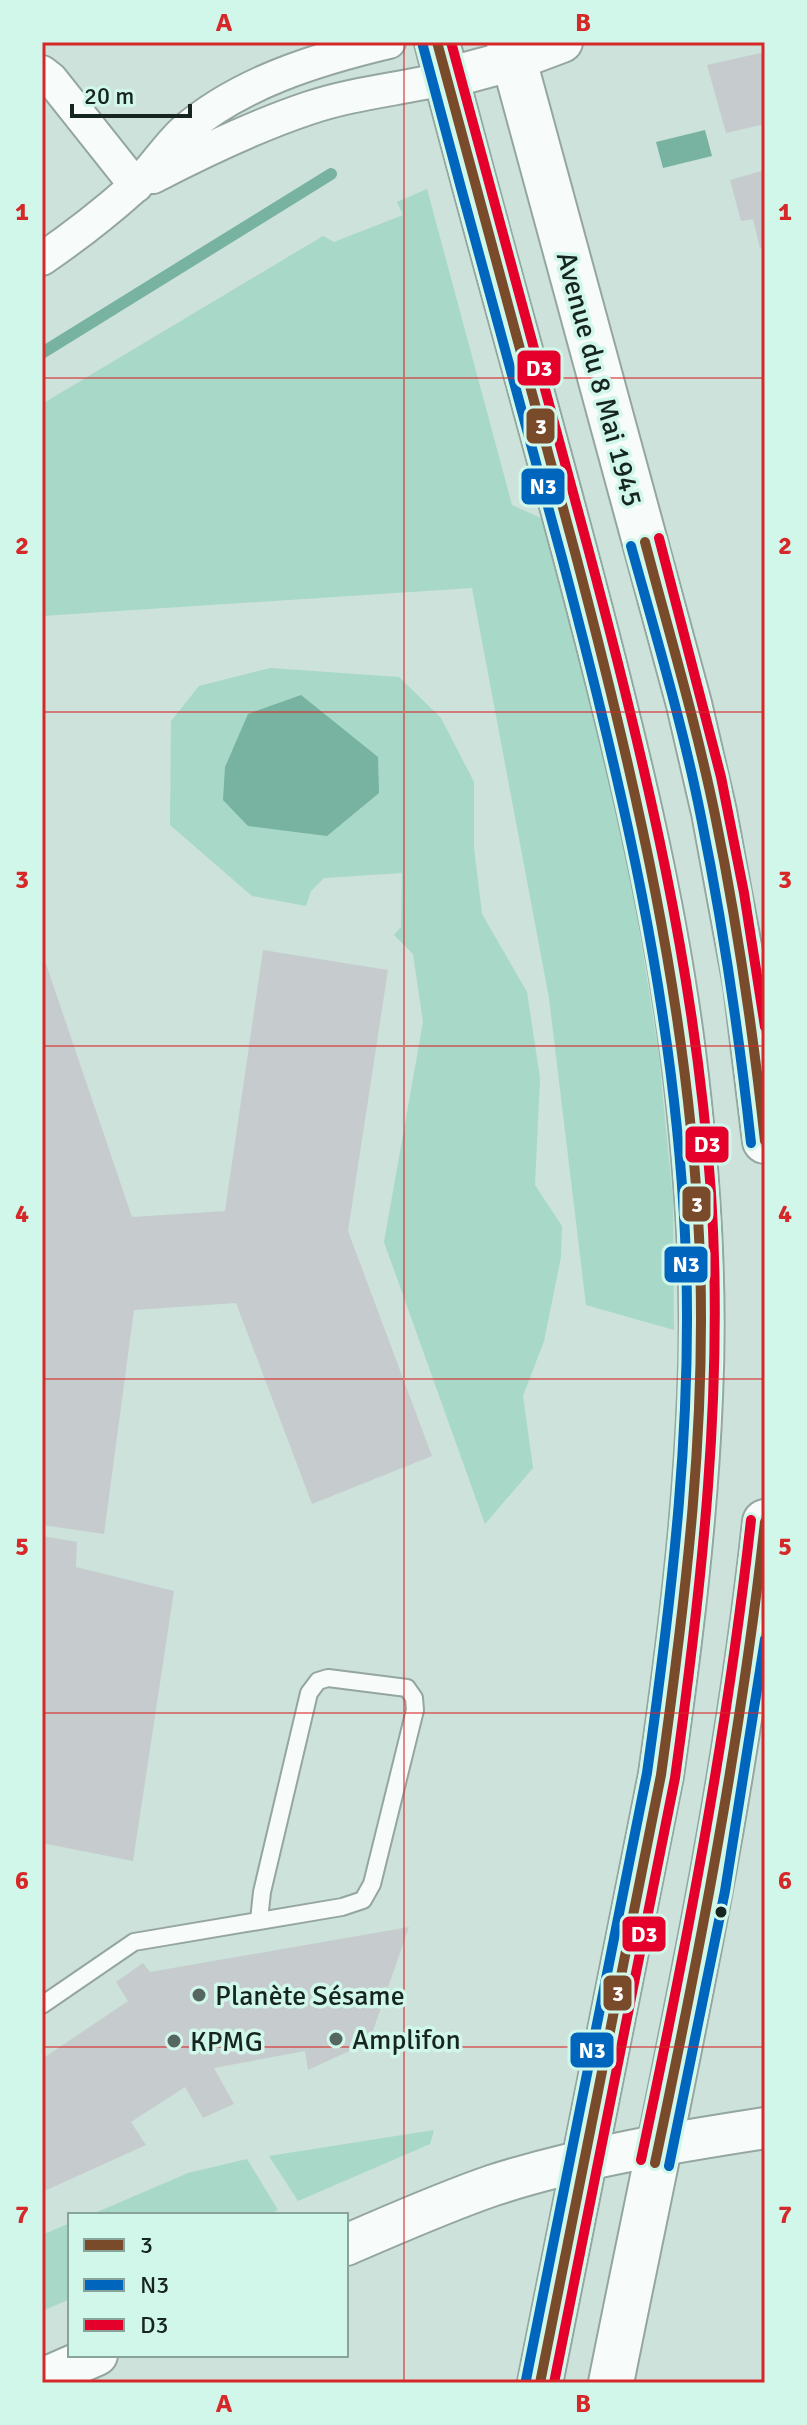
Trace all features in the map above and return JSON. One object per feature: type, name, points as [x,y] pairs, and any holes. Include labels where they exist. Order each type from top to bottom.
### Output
[{"type":"main road","name":"Avenue du 8 Mai 1945","points":[[512,51],[689,704],[711,796],[746,985],[765,1141]]},
{"type":"main road","points":[[442,60],[644,826],[675,993],[686,1077],[694,1160],[701,1313],[694,1503],[683,1615],[661,1775],[540,2383]]},
{"type":"main road","points":[[611,2383],[710,1892],[754,1624],[765,1522]]},
{"type":"street","points":[[42,259],[136,186],[183,133],[234,97],[268,80],[326,59],[389,42]]},
{"type":"street","points":[[136,186],[196,154],[310,108],[355,96],[442,60],[562,42]]},
{"type":"street","points":[[42,72],[51,79],[136,186]]},
{"type":"street","points":[[348,2244],[494,2185],[584,2161],[765,2128]]},
{"type":"street","points":[[42,2379],[92,2357]]},
{"type":"lane","points":[[42,2005],[134,1942],[342,1907],[363,1900],[372,1884],[415,1710],[414,1698],[407,1688],[328,1678],[318,1681],[309,1693],[262,1892],[259,1920]]},
{"type":"shaded area","points":[[705,130],[712,156],[663,168],[656,142]]},
{"type":"shaded area","points":[[427,189],[512,505],[541,518],[602,744],[632,885],[658,1048],[673,1200],[674,1330],[586,1305],[549,998],[472,588],[42,616],[42,404],[323,236],[334,242],[403,215],[397,202]]},
{"type":"shaded area","points":[[270,668],[399,677],[441,718],[474,782],[474,848],[482,914],[527,992],[540,1078],[535,1185],[562,1226],[561,1257],[544,1341],[523,1396],[533,1468],[485,1524],[384,1242],[423,1022],[413,954],[394,935],[401,927],[402,873],[324,878],[311,891],[306,906],[252,896],[170,825],[171,721],[199,686]]},
{"type":"shaded area","points":[[301,695],[378,757],[379,793],[327,836],[248,826],[223,800],[225,767],[248,714]]},
{"type":"shaded area","points":[[434,2130],[430,2144],[298,2201],[269,2156]]},
{"type":"shaded area","points":[[247,2159],[278,2210],[271,2213],[95,2213],[188,2173]]},
{"type":"shaded area","points":[[68,2224],[68,2300],[42,2311],[42,2235]]},
{"type":"building","points":[[765,52],[765,124],[726,133],[707,65]]},
{"type":"building","points":[[765,170],[765,246],[760,248],[753,219],[741,221],[730,180]]},
{"type":"building","points":[[263,950],[388,970],[348,1231],[432,1456],[312,1504],[236,1303],[134,1310],[104,1534],[42,1525],[42,952],[132,1217],[225,1211]]},
{"type":"building","points":[[42,1536],[77,1542],[76,1567],[174,1591],[133,1861],[42,1843]]},
{"type":"building","points":[[409,1927],[369,2042],[308,2070],[305,2051],[214,2068],[234,2104],[203,2118],[185,2087],[131,2122],[146,2145],[42,2192],[42,2059],[128,2001],[116,1982],[143,1963],[150,1972]]},
{"type":"waterway","points":[[42,353],[331,174]]},
{"type":"transit line","name":"3","points":[[437,42],[576,556],[638,808],[671,978],[693,1149],[699,1236],[698,1439],[679,1641],[661,1775],[540,2383]]},
{"type":"transit line","name":"D3","points":[[451,42],[588,548],[648,788],[681,949],[704,1111],[711,1193],[715,1340],[708,1486],[694,1632],[675,1778],[554,2383]]},
{"type":"transit line","name":"N3","points":[[423,46],[562,558],[624,809],[657,978],[679,1149],[685,1235],[684,1437],[665,1639],[647,1773],[526,2380]]},
{"type":"transit line","name":"D3","points":[[659,538],[721,777],[744,893],[765,1027]]},
{"type":"transit line","name":"3","points":[[645,542],[715,815],[744,977],[765,1141]]},
{"type":"transit line","name":"N3","points":[[631,546],[678,715],[701,817],[730,980],[751,1143]]},
{"type":"transit line","name":"D3","points":[[641,2160],[704,1842],[730,1681],[751,1520]]},
{"type":"transit line","name":"3","points":[[655,2163],[718,1844],[744,1683],[765,1522]]},
{"type":"transit line","name":"N3","points":[[669,2166],[725,1891],[765,1639]]},
{"type":"place","name":"Planète Sésame","points":[[199,1995]]},
{"type":"place","name":"Amplifon","points":[[336,2039]]},
{"type":"place","name":"KPMG","points":[[174,2041]]}]
